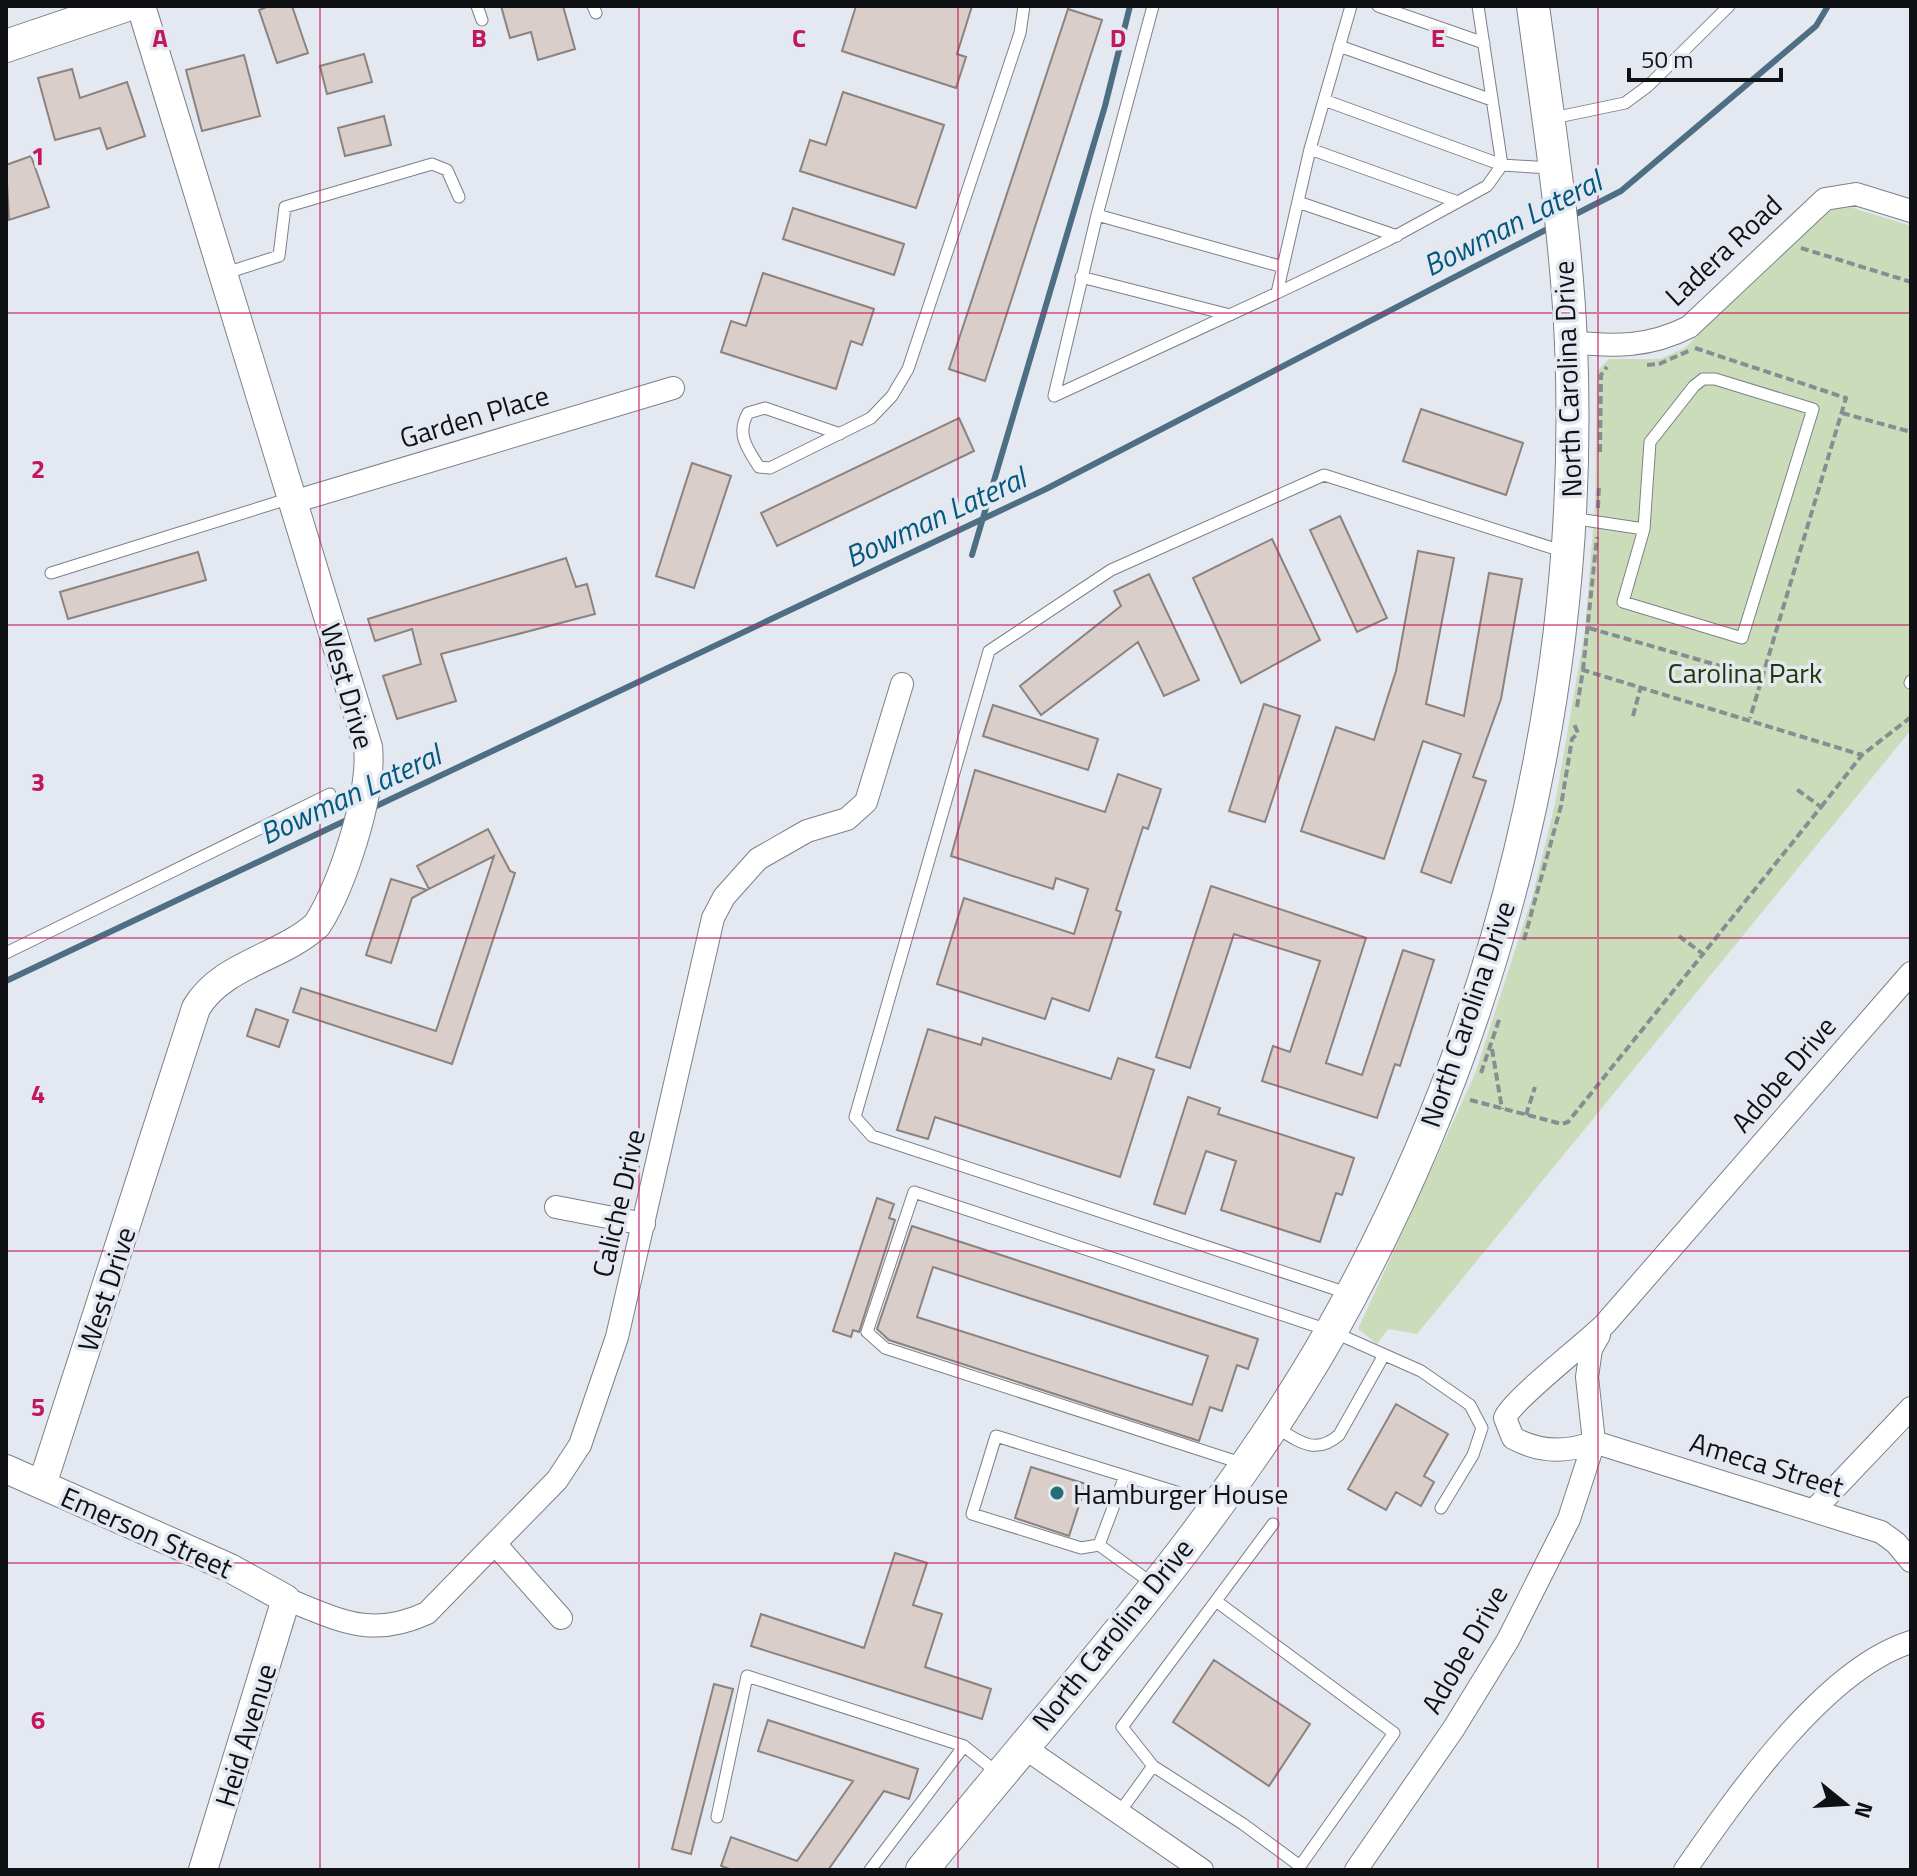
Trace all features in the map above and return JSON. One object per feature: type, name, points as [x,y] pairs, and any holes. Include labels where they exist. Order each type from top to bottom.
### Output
[{"type":"main road","points":[[6,46],[124,6]]},
{"type":"main road","name":"North Carolina Drive","points":[[922,1870],[1154,1585],[1216,1504],[1271,1424],[1331,1331],[1350,1294],[1420,1147],[1451,1071],[1515,875],[1547,724],[1569,553],[1571,342],[1557,181],[1533,6]]},
{"type":"street","name":"West Drive","points":[[42,1485],[196,1008],[217,982],[304,936],[317,925],[366,797],[370,770],[368,747],[141,6]]},
{"type":"street","name":"Ladera Road","points":[[1571,342],[1640,345],[1662,340],[1689,327],[1825,199],[1856,194],[1911,211]]},
{"type":"street","name":"Garden Place","points":[[292,500],[673,388]]},
{"type":"street","name":"Caliche Drive","points":[[286,1599],[358,1624],[387,1628],[405,1623],[427,1613],[557,1480],[580,1445],[617,1337],[713,918],[724,897],[758,859],[807,831],[847,819],[866,802],[902,684]]},
{"type":"street","name":"Adobe Drive","points":[[1594,1442],[1560,1450],[1539,1448],[1513,1438],[1505,1418],[1512,1403],[1549,1376],[1605,1324],[1911,973]]},
{"type":"street","points":[[556,1207],[644,1224]]},
{"type":"street","name":"Adobe Drive","points":[[1356,1870],[1454,1728],[1508,1640],[1569,1519],[1594,1442],[1588,1363],[1605,1324]]},
{"type":"street","points":[[1815,1509],[1911,1408]]},
{"type":"street","name":"Ameca Street","points":[[1594,1442],[1881,1532],[1896,1543],[1911,1561]]},
{"type":"street","name":"Emerson Street","points":[[6,1469],[230,1568],[286,1599]]},
{"type":"street","points":[[496,1545],[561,1618]]},
{"type":"street","name":"Heid Avenue","points":[[203,1870],[286,1599]]},
{"type":"street","points":[[1685,1870],[1729,1808],[1787,1736],[1870,1663],[1911,1642]]},
{"type":"street","points":[[1022,1746],[1202,1870]]},
{"type":"lane","points":[[477,6],[482,20]]},
{"type":"lane","points":[[840,434],[765,408],[748,413],[741,425],[742,440],[759,467],[770,468],[840,434],[871,418],[892,396],[908,369],[1020,33],[1024,6]]},
{"type":"lane","points":[[1153,6],[1081,277],[1054,396],[1397,236],[1487,186],[1502,165],[1478,6]]},
{"type":"lane","points":[[1277,293],[1310,149],[1351,6]]},
{"type":"lane","points":[[1378,6],[1484,43]]},
{"type":"lane","points":[[1548,119],[1625,103],[1648,86],[1729,6]]},
{"type":"lane","points":[[1339,46],[1492,100]]},
{"type":"lane","points":[[1324,100],[1502,165],[1557,181]]},
{"type":"lane","points":[[1310,149],[1458,202]]},
{"type":"lane","points":[[223,275],[279,256],[285,207],[432,164],[447,170],[459,197]]},
{"type":"lane","points":[[1298,202],[1397,236]]},
{"type":"lane","points":[[1097,215],[1283,267]]},
{"type":"lane","points":[[1081,277],[1231,315]]},
{"type":"lane","points":[[1703,379],[1715,379],[1813,409],[1742,638],[1623,602],[1644,529],[1650,442],[1703,379]]},
{"type":"lane","points":[[1350,1294],[872,1136],[855,1117],[989,651],[1111,570],[1324,475],[1569,553]]},
{"type":"lane","points":[[51,573],[292,500]]},
{"type":"lane","points":[[1571,518],[1644,529]]},
{"type":"lane","points":[[6,953],[330,794]]},
{"type":"lane","points":[[1244,1464],[885,1348],[867,1332],[914,1192],[1331,1331],[1421,1371],[1470,1405],[1478,1416],[1480,1438],[1441,1508]]},
{"type":"lane","points":[[1271,1424],[1310,1447],[1328,1445],[1339,1435],[1384,1355]]},
{"type":"lane","points":[[1154,1585],[1099,1545],[1081,1548],[972,1514],[996,1436],[1216,1504]]},
{"type":"lane","points":[[1099,1545],[1125,1476]]},
{"type":"lane","points":[[1216,1601],[1394,1733],[1300,1866],[1243,1824],[1153,1766],[1122,1727],[1273,1524]]},
{"type":"lane","points":[[717,1817],[747,1676],[964,1746],[999,1775]]},
{"type":"lane","points":[[870,1870],[964,1746]]},
{"type":"lane","points":[[1119,1813],[1153,1766]]},
{"type":"path","points":[[1795,246],[1911,282]]},
{"type":"path","points":[[1693,348],[1846,398],[1750,718]]},
{"type":"path","points":[[1842,413],[1911,432]]},
{"type":"path","points":[[1589,628],[1762,678]]},
{"type":"path","points":[[1522,946],[1561,806],[1572,739],[1578,733],[1573,727],[1583,670],[1750,718],[1862,755]]},
{"type":"path","points":[[1633,716],[1641,686]]},
{"type":"path","points":[[1475,1087],[1470,1100],[1562,1124],[1573,1119],[1862,755],[1911,717]]},
{"type":"path","points":[[1795,788],[1821,807]]},
{"type":"path","points":[[1679,936],[1703,954]]},
{"type":"path","points":[[1480,1074],[1505,1004]]},
{"type":"path","points":[[1491,1047],[1502,1109]]},
{"type":"path","points":[[1526,1116],[1535,1087]]},
{"type":"green space","name":"Carolina Park","points":[[1837,203],[1911,226],[1911,730],[1417,1334],[1388,1329],[1377,1344],[1358,1329],[1475,1074],[1532,898],[1555,804],[1585,630],[1595,505],[1597,371],[1609,359],[1660,359],[1685,348],[1812,219]]},
{"type":"building","points":[[269,6],[292,6],[308,53],[277,63],[259,10]]},
{"type":"building","points":[[501,6],[563,6],[575,49],[538,60],[531,32],[510,38]]},
{"type":"building","points":[[856,6],[972,6],[957,54],[966,57],[956,88],[842,51]]},
{"type":"building","points":[[1068,9],[1102,20],[985,381],[949,369]]},
{"type":"building","points":[[364,54],[372,82],[327,94],[320,66]]},
{"type":"building","points":[[244,55],[260,116],[202,131],[186,70]]},
{"type":"building","points":[[72,69],[80,98],[127,82],[145,136],[107,149],[100,128],[55,140],[38,78]]},
{"type":"building","points":[[843,92],[944,125],[916,208],[800,171],[810,140],[826,145]]},
{"type":"building","points":[[384,116],[391,145],[345,156],[338,128]]},
{"type":"building","points":[[31,156],[49,207],[9,220],[6,165]]},
{"type":"building","points":[[793,208],[904,244],[894,275],[783,239]]},
{"type":"building","points":[[763,273],[874,309],[862,345],[851,341],[836,389],[721,352],[731,321],[746,326]]},
{"type":"building","points":[[1421,409],[1523,443],[1506,495],[1403,461]]},
{"type":"building","points":[[959,418],[974,451],[777,546],[761,513]]},
{"type":"building","points":[[692,463],[731,476],[694,588],[656,576]]},
{"type":"building","points":[[1340,516],[1387,618],[1357,632],[1310,530]]},
{"type":"building","points":[[1272,539],[1320,640],[1241,683],[1193,578]]},
{"type":"building","points":[[1418,551],[1454,558],[1426,704],[1464,716],[1489,573],[1522,579],[1501,699],[1473,777],[1486,781],[1451,883],[1421,872],[1461,754],[1423,741],[1384,859],[1301,831],[1336,727],[1374,740],[1396,671]]},
{"type":"building","points":[[198,552],[206,580],[68,619],[60,592]]},
{"type":"building","points":[[566,558],[576,587],[587,584],[595,614],[441,654],[456,701],[397,719],[383,676],[421,664],[412,629],[375,641],[368,619]]},
{"type":"building","points":[[1149,574],[1199,680],[1164,696],[1138,642],[1041,715],[1020,686],[1121,606],[1114,591]]},
{"type":"building","points":[[1264,704],[1300,716],[1265,822],[1229,811]]},
{"type":"building","points":[[993,705],[1098,739],[1088,770],[983,736]]},
{"type":"building","points":[[975,770],[1105,812],[1118,774],[1161,789],[1148,829],[1143,827],[1116,910],[1121,912],[1089,1011],[1052,998],[1045,1019],[937,984],[964,898],[1074,934],[1088,889],[1056,878],[1053,889],[951,856]]},
{"type":"building","points":[[488,829],[510,871],[515,873],[452,1064],[293,1012],[301,988],[436,1031],[494,856],[429,889],[417,866]]},
{"type":"building","points":[[391,879],[427,890],[412,898],[391,963],[366,955]]},
{"type":"building","points":[[1211,886],[1366,938],[1326,1063],[1362,1075],[1403,950],[1434,960],[1400,1066],[1395,1064],[1377,1118],[1262,1081],[1273,1046],[1290,1052],[1320,961],[1234,934],[1190,1068],[1156,1057]]},
{"type":"building","points":[[256,1009],[288,1020],[279,1047],[247,1036]]},
{"type":"building","points":[[928,1029],[981,1045],[983,1038],[1111,1079],[1118,1058],[1154,1070],[1120,1177],[935,1117],[928,1139],[897,1130]]},
{"type":"building","points":[[1188,1097],[1220,1108],[1218,1114],[1354,1158],[1342,1195],[1336,1193],[1320,1242],[1221,1210],[1236,1161],[1206,1151],[1185,1214],[1154,1204]]},
{"type":"building","points":[[877,1198],[894,1204],[889,1218],[895,1220],[859,1332],[853,1330],[851,1337],[833,1331]]},
{"type":"building","points":[[912,1226],[1258,1339],[1248,1369],[1237,1365],[1222,1411],[1210,1407],[1199,1441],[889,1340],[877,1329]],"holes":[[[933,1267],[1208,1356],[1192,1405],[917,1317]]]},
{"type":"building","points":[[1396,1404],[1448,1434],[1424,1476],[1434,1482],[1421,1506],[1396,1492],[1386,1510],[1348,1489]]},
{"type":"building","points":[[1031,1467],[1086,1484],[1069,1536],[1015,1518]]},
{"type":"building","points":[[895,1553],[927,1563],[913,1605],[942,1614],[925,1667],[991,1689],[982,1719],[751,1646],[761,1614],[864,1648]]},
{"type":"building","points":[[1214,1660],[1310,1724],[1269,1786],[1173,1722]]},
{"type":"building","points":[[714,1684],[733,1689],[691,1854],[672,1849]]},
{"type":"building","points":[[768,1720],[918,1769],[909,1799],[884,1791],[828,1870],[732,1870],[721,1866],[731,1837],[797,1861],[853,1781],[758,1751]]},
{"type":"waterway","points":[[972,555],[1105,106],[1130,6]]},
{"type":"waterway","name":"Bowman Lateral","points":[[1570,217],[1621,191],[1816,26],[1828,6]]},
{"type":"waterway","name":"Bowman Lateral","points":[[372,808],[1046,489],[1553,226]]},
{"type":"waterway","name":"Bowman Lateral","points":[[6,981],[351,818]]},
{"type":"place","name":"Hamburger House","points":[[1057,1493]]}]
